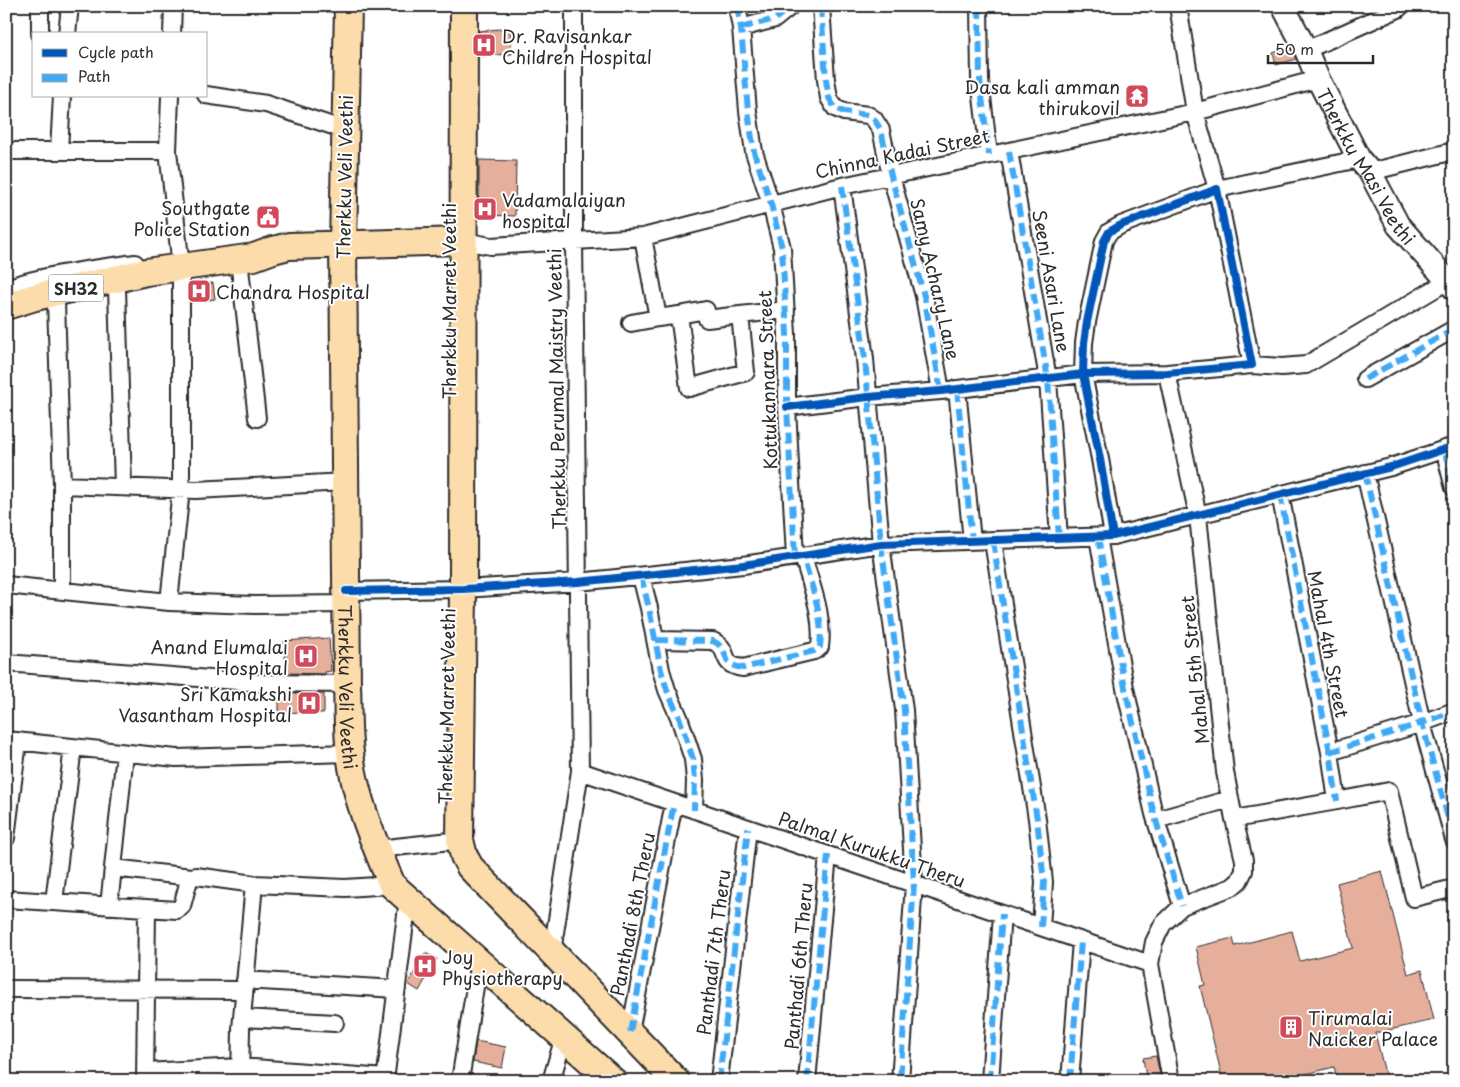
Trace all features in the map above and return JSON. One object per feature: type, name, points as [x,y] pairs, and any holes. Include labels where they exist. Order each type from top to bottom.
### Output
[{"type":"main road","name":"Therkku Veli Veethi","points":[[348,6],[343,252],[347,684],[350,753],[361,806],[377,848],[400,892],[564,1037],[605,1078]]},
{"type":"main road","name":"Therkku Marret Veethi","points":[[464,6],[463,589],[460,840],[464,856],[470,867],[676,1081]]},
{"type":"main road","name":"Therkku Masi Veethi","points":[[1283,6],[1306,50],[1318,79],[1398,225],[1451,284]]},
{"type":"main road","points":[[343,252],[463,249]]},
{"type":"main road","name":"SH32","points":[[6,306],[35,297],[163,269],[246,258],[294,264],[343,252]]},
{"type":"street","points":[[40,6],[40,32]]},
{"type":"street","points":[[67,32],[70,6]]},
{"type":"street","points":[[172,32],[173,6]]},
{"type":"street","name":"Therkku Perumal Maistry Veethi","points":[[552,952],[580,771],[574,240],[574,6]]},
{"type":"street","name":"Kottukannara Street","points":[[656,640],[713,641],[720,644],[730,664],[734,667],[743,668],[814,651],[820,647],[822,629],[820,616],[799,556],[787,407],[787,334],[782,248],[771,204],[754,152],[737,6]]},
{"type":"street","points":[[741,28],[775,19],[791,6]]},
{"type":"street","name":"Samy Achary Lane","points":[[821,6],[829,98],[835,108],[844,112],[868,115],[878,124],[881,130],[891,176],[949,390],[972,541]]},
{"type":"street","points":[[979,6],[980,80],[989,155]]},
{"type":"street","points":[[1178,6],[1195,112],[1217,189],[1252,365]]},
{"type":"street","points":[[1306,50],[1401,6]]},
{"type":"street","name":"Chinna Kadai Street","points":[[463,249],[643,236],[842,186],[1195,112],[1318,79]]},
{"type":"street","points":[[208,95],[266,104],[345,130]]},
{"type":"street","points":[[58,151],[62,98]]},
{"type":"street","points":[[169,602],[181,489],[163,269],[170,98]]},
{"type":"street","points":[[6,151],[168,150]]},
{"type":"street","name":"Seeni Asari Lane","points":[[1009,151],[1048,379],[1059,538]]},
{"type":"street","points":[[1171,1081],[1150,964],[1154,942],[1164,924],[1182,906],[1156,820],[1125,688],[1105,537],[1100,459],[1084,374],[1084,342],[1087,322],[1104,241],[1108,232],[1121,225],[1217,189],[1454,151]]},
{"type":"street","points":[[842,186],[865,359],[881,544],[904,710],[914,884],[900,1081]]},
{"type":"street","points":[[643,236],[658,318]]},
{"type":"street","points":[[246,258],[257,418]]},
{"type":"street","points":[[6,288],[80,270],[143,262],[157,264],[163,269]]},
{"type":"street","points":[[6,315],[151,279],[163,269]]},
{"type":"street","points":[[787,407],[1084,374],[1167,374],[1252,365],[1282,367],[1306,365],[1451,284]]},
{"type":"street","points":[[117,288],[123,487]]},
{"type":"street","points":[[56,302],[62,485],[62,591]]},
{"type":"street","points":[[631,323],[706,310],[707,320],[786,310]]},
{"type":"street","points":[[678,315],[689,388],[746,372],[740,315]]},
{"type":"street","points":[[1365,379],[1454,329]]},
{"type":"street","name":"Mahal 5th Street","points":[[1167,374],[1198,516],[1225,772],[1244,860],[1244,871],[1239,881],[1232,887],[1182,906]]},
{"type":"street","points":[[6,585],[169,602],[255,605],[641,576],[743,565],[881,544],[1105,537],[1198,516],[1391,467],[1449,447],[1454,488]]},
{"type":"street","points":[[1365,473],[1422,723],[1454,840]]},
{"type":"street","points":[[62,485],[196,490],[345,482]]},
{"type":"street","name":"Mahal 4th Street","points":[[1280,494],[1330,752],[1337,801]]},
{"type":"street","points":[[993,541],[1024,735],[1042,864],[1044,882],[1041,927]]},
{"type":"street","points":[[641,576],[661,670],[693,759],[695,780],[694,810]]},
{"type":"street","points":[[6,663],[262,682],[347,684]]},
{"type":"street","points":[[1330,752],[1422,723],[1454,710]]},
{"type":"street","points":[[6,838],[12,741],[176,758],[350,753]]},
{"type":"street","points":[[54,902],[73,747]]},
{"type":"street","points":[[109,906],[125,752]]},
{"type":"street","name":"Palmal Kurukku Theru","points":[[580,771],[1150,964]]},
{"type":"street","points":[[1234,819],[1389,791],[1414,898],[1454,888]]},
{"type":"street","points":[[1156,820],[1230,799]]},
{"type":"street","name":"Panthadi 8th Theru","points":[[630,1032],[674,803]]},
{"type":"street","name":"Panthadi 7th Theru","points":[[719,1081],[748,828]]},
{"type":"street","points":[[377,848],[460,840]]},
{"type":"street","name":"Panthadi 6th Theru","points":[[807,1081],[828,855]]},
{"type":"street","points":[[113,868],[192,877],[201,876],[254,884],[400,892],[397,989],[385,1079],[240,1074],[145,1076],[147,909]]},
{"type":"street","points":[[6,899],[177,910],[180,908],[189,880],[192,877]]},
{"type":"street","points":[[240,1074],[242,1018],[254,884]]},
{"type":"street","points":[[990,1081],[1002,914]]},
{"type":"street","points":[[1070,1081],[1081,941]]},
{"type":"street","points":[[460,1081],[479,962]]},
{"type":"street","points":[[6,989],[146,990],[245,985],[397,989]]},
{"type":"street","points":[[242,1018],[335,1023]]},
{"type":"street","points":[[551,1081],[564,1037]]},
{"type":"building","points":[[510,28],[512,54],[480,56],[479,31]]},
{"type":"building","points":[[1290,47],[1296,59],[1276,65],[1273,53]]},
{"type":"building","points":[[479,160],[516,161],[515,216],[479,215]]},
{"type":"building","points":[[213,283],[215,299],[191,302],[191,285]]},
{"type":"building","points":[[329,638],[331,671],[325,672],[325,674],[286,673],[284,641]]},
{"type":"building","points":[[279,693],[324,694],[324,713],[279,712]]},
{"type":"building","name":"Tirumalai Naicker Palace","points":[[1382,871],[1408,974],[1422,970],[1434,1020],[1375,1033],[1387,1081],[1338,1081],[1334,1067],[1278,1081],[1223,1081],[1200,986],[1205,985],[1196,947],[1233,938],[1235,946],[1292,931],[1300,961],[1353,948],[1337,883]]},
{"type":"building","points":[[425,953],[437,959],[419,991],[408,984]]},
{"type":"building","points":[[476,1041],[506,1047],[502,1068],[473,1062]]},
{"type":"building","points":[[1156,1056],[1160,1075],[1146,1077],[1143,1058]]},
{"type":"marked path","points":[[737,6],[754,152],[771,204],[782,248],[787,334],[787,407],[795,557]]},
{"type":"marked path","points":[[741,28],[775,19],[791,6]]},
{"type":"marked path","points":[[821,6],[829,98],[835,108],[844,112],[868,115],[874,119],[881,130],[891,176],[924,296],[941,391]]},
{"type":"marked path","points":[[979,6],[980,80],[989,155]]},
{"type":"marked path","points":[[1009,151],[1048,379],[1059,538]]},
{"type":"marked path","points":[[842,186],[865,359],[881,544],[904,710],[914,884],[900,1081]]},
{"type":"marked path","points":[[1365,379],[1454,329]]},
{"type":"marked path","points":[[957,389],[972,541]]},
{"type":"marked path","points":[[1444,449],[1454,488]]},
{"type":"marked path","points":[[1365,473],[1422,723],[1454,840]]},
{"type":"marked path","points":[[1280,494],[1330,752],[1337,801]]},
{"type":"marked path","points":[[1098,537],[1125,688],[1154,814],[1182,906]]},
{"type":"marked path","points":[[993,541],[1037,819],[1044,882],[1041,927]]},
{"type":"marked path","points":[[656,640],[713,641],[722,649],[730,664],[743,668],[814,651],[820,647],[820,624],[816,601],[803,556]]},
{"type":"marked path","points":[[641,576],[661,670],[693,759],[695,780],[694,810]]},
{"type":"marked path","points":[[1330,752],[1454,711]]},
{"type":"marked path","points":[[630,1032],[674,803]]},
{"type":"marked path","points":[[719,1081],[748,828]]},
{"type":"marked path","points":[[807,1081],[828,855]]},
{"type":"marked path","points":[[990,1081],[1002,914]]},
{"type":"marked path","points":[[1070,1081],[1081,941]]},
{"type":"cycle path","points":[[787,407],[1083,374],[1167,373],[1252,365],[1217,189],[1121,225],[1109,232],[1104,241],[1087,322],[1083,374],[1113,536]]},
{"type":"cycle path","points":[[346,591],[463,589],[578,582],[743,565],[881,544],[1113,536],[1391,467],[1454,446]]},
{"type":"place","name":"Dr. Ravisankar Children Hospital","points":[[484,45]]},
{"type":"place","name":"Dasa kali amman thirukovil","points":[[1137,96]]},
{"type":"place","name":"Vadamalaiyan hospital","points":[[485,209]]},
{"type":"place","name":"Southgate Police Station","points":[[268,217]]},
{"type":"place","name":"Chandra Hospital","points":[[199,291]]},
{"type":"place","name":"Anand Elumalai Hospital","points":[[306,656]]},
{"type":"place","name":"Sri Kamakshi Vasantham Hospital","points":[[309,703]]},
{"type":"place","name":"Joy Physiotherapy","points":[[425,966]]},
{"type":"place","name":"Tirumalai Naicker Palace","points":[[1291,1027]]}]
